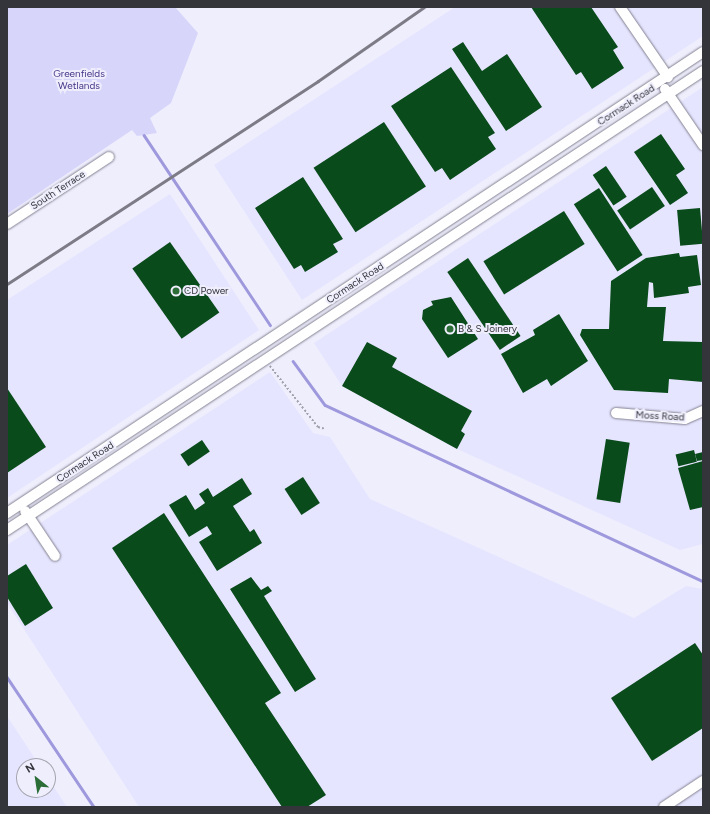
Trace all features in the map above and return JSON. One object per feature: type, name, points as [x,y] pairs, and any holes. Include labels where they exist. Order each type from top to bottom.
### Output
[{"type":"street","points":[[620,7],[664,79],[669,94],[703,145]]},
{"type":"street","name":"Cormack Road","points":[[7,513],[703,52]]},
{"type":"street","name":"Cormack Road","points":[[7,530],[703,72]]},
{"type":"street","name":"South Terrace","points":[[7,224],[109,157]]},
{"type":"street","name":"Moss Road","points":[[616,413],[685,419],[703,411]]},
{"type":"street","points":[[21,504],[55,556]]},
{"type":"street","points":[[664,807],[703,781]]},
{"type":"path","points":[[267,359],[273,372],[288,387],[318,427],[326,429]]},
{"type":"shaded area","points":[[455,7],[703,7],[703,36],[302,300],[214,165]]},
{"type":"shaded area","points":[[703,87],[703,544],[680,550],[457,449],[342,386],[314,343]]},
{"type":"shaded area","points":[[170,194],[259,330],[7,498],[7,300]]},
{"type":"shaded area","points":[[270,372],[313,433],[330,437],[370,499],[634,618],[686,586],[703,589],[703,807],[139,807],[7,603],[7,545]]},
{"type":"shaded area","points":[[7,716],[35,758],[16,758],[16,798],[56,798],[56,790],[67,807],[7,807]]},
{"type":"green space","name":"Greenfields Wetlands","points":[[7,7],[175,7],[198,33],[171,103],[150,118],[157,133],[137,136],[132,130],[7,214]]},
{"type":"building","points":[[531,7],[591,7],[618,47],[613,50],[624,68],[592,89],[581,72],[576,75]]},
{"type":"building","points":[[463,42],[482,71],[507,54],[542,107],[506,131],[452,49]]},
{"type":"building","points":[[451,67],[495,133],[488,137],[496,149],[450,180],[442,168],[435,172],[391,106]]},
{"type":"building","points":[[384,122],[426,187],[355,232],[314,168]]},
{"type":"building","points":[[661,134],[685,169],[676,175],[688,193],[670,205],[634,152]]},
{"type":"building","points":[[606,166],[627,197],[613,206],[593,175]]},
{"type":"building","points":[[303,177],[343,239],[333,244],[338,252],[305,272],[301,265],[294,269],[255,208]]},
{"type":"building","points":[[652,187],[665,206],[630,230],[617,210]]},
{"type":"building","points":[[599,188],[643,255],[617,271],[574,204]]},
{"type":"building","points":[[700,208],[703,244],[680,246],[677,210]]},
{"type":"building","points":[[564,211],[585,244],[504,294],[483,261]]},
{"type":"building","name":"CD Power","points":[[170,242],[219,312],[182,339],[132,268]]},
{"type":"building","points":[[679,253],[680,257],[697,255],[701,285],[688,287],[689,293],[654,298],[653,283],[649,282],[647,307],[666,307],[663,341],[703,342],[703,382],[669,379],[668,393],[614,390],[580,335],[582,329],[609,329],[611,281],[646,258]]},
{"type":"building","points":[[468,258],[521,336],[500,350],[447,272]]},
{"type":"building","name":"B & S Joinery","points":[[451,297],[478,339],[448,358],[422,319],[423,310],[433,305],[431,301]]},
{"type":"building","points":[[559,314],[588,361],[551,386],[547,379],[523,393],[501,354],[535,335],[533,330]]},
{"type":"building","points":[[367,342],[397,358],[392,367],[472,411],[461,431],[465,434],[457,449],[342,386]]},
{"type":"building","points":[[7,388],[46,447],[7,473]]},
{"type":"building","points":[[606,439],[630,443],[620,503],[596,499]]},
{"type":"building","points":[[202,440],[210,452],[188,466],[180,455]]},
{"type":"building","points":[[694,450],[697,462],[678,466],[676,455]]},
{"type":"building","points":[[703,452],[703,460],[697,461],[695,454]]},
{"type":"building","points":[[703,461],[703,507],[690,510],[678,468]]},
{"type":"building","points":[[303,477],[320,503],[301,515],[285,489]]},
{"type":"building","points":[[242,478],[252,494],[233,506],[250,532],[254,529],[262,543],[217,571],[199,542],[212,534],[207,526],[189,537],[169,505],[186,495],[195,510],[205,503],[199,494],[208,488],[213,497]]},
{"type":"building","points":[[164,513],[281,693],[265,703],[326,795],[307,807],[282,807],[112,548]]},
{"type":"building","points":[[26,564],[53,608],[25,626],[7,597],[7,576]]},
{"type":"building","points":[[251,577],[261,590],[268,586],[272,591],[264,596],[316,679],[295,692],[230,589]]},
{"type":"building","points":[[695,643],[703,655],[703,728],[652,761],[611,698]]},
{"type":"waterway","points":[[144,135],[270,325]]},
{"type":"waterway","points":[[293,361],[325,405],[703,581]]},
{"type":"waterway","points":[[7,677],[94,807]]},
{"type":"railway","points":[[7,284],[318,81],[424,7]]},
{"type":"place","name":"CD Power","points":[[176,291]]},
{"type":"place","name":"B & S Joinery","points":[[450,329]]}]
